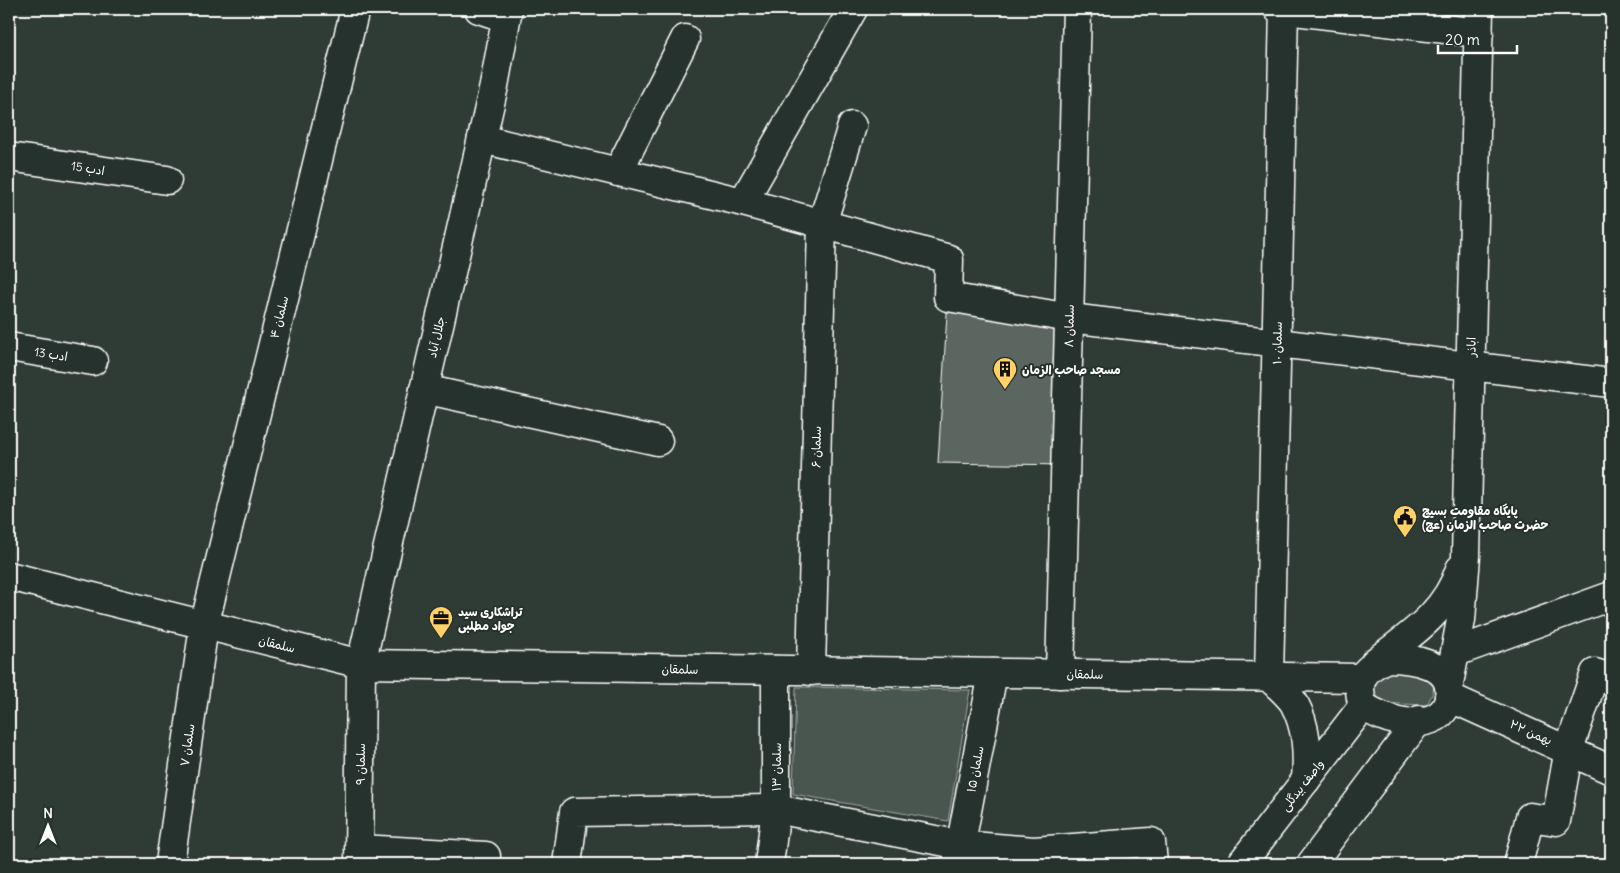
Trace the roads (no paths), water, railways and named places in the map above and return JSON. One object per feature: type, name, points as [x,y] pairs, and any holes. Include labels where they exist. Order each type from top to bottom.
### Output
[{"type":"street","name":"سلمان ۴","points":[[204,626],[355,9]]},
{"type":"street","points":[[478,9],[507,13]]},
{"type":"street","points":[[743,202],[853,9]]},
{"type":"street","name":"سلمان ۸","points":[[1060,674],[1077,9]]},
{"type":"street","points":[[1282,9],[1479,21]]},
{"type":"street","name":"سلمان ۱۰","points":[[1269,677],[1282,9]]},
{"type":"street","name":"جلال آباد","points":[[361,664],[482,139],[507,13]]},
{"type":"street","name":"اباذر","points":[[1449,691],[1456,652],[1466,556],[1479,21]]},
{"type":"street","points":[[618,172],[685,39]]},
{"type":"street","name":"سلمان ۶","points":[[810,671],[822,224],[852,126]]},
{"type":"street","points":[[482,139],[743,202],[949,259],[948,297],[1070,318],[1611,383]]},
{"type":"street","name":"ادب 15","points":[[9,156],[167,180]]},
{"type":"street","name":"ادب 13","points":[[9,347],[93,361]]},
{"type":"street","points":[[424,388],[658,441]]},
{"type":"street","points":[[1366,671],[1387,658],[1409,658],[1426,663],[1441,672],[1449,691],[1446,708],[1436,717],[1402,722],[1379,717],[1363,706],[1359,694],[1366,671],[1432,618],[1456,584],[1466,556]]},
{"type":"street","name":"سلمقان","points":[[9,576],[361,664],[1269,677],[1366,671]]},
{"type":"street","points":[[1456,652],[1611,596]]},
{"type":"street","name":"سلمان ۷","points":[[173,864],[171,856],[204,626]]},
{"type":"street","name":"سلمان ۹","points":[[359,857],[361,664]]},
{"type":"street","name":"سلمان ۱۳","points":[[769,864],[776,809],[776,670]]},
{"type":"street","name":"سلمان ۱۵","points":[[959,855],[993,673]]},
{"type":"street","points":[[1518,864],[1530,817],[1556,820],[1569,749],[1596,673],[1611,678]]},
{"type":"street","points":[[1269,677],[1293,702],[1302,725],[1308,752],[1306,780]]},
{"type":"street","name":"۲۲ بهمن","points":[[1449,691],[1611,770]]},
{"type":"street","name":"واصف بیدگلی","points":[[1241,864],[1363,706]]},
{"type":"street","points":[[1311,864],[1419,720]]},
{"type":"street","points":[[567,864],[574,812],[776,809],[959,855],[1151,842],[1153,864]]},
{"type":"street","points":[[359,857],[486,856]]},
{"type":"place","name":"مسجد صاحب الزمان","points":[[1005,390]]},
{"type":"place","name":"پایگاه مقاومت بسیج حضرت صاحب الزمان (عج)","points":[[1405,538]]},
{"type":"place","name":"تراشکاری سید جواد مطلبی","points":[[441,639]]}]
